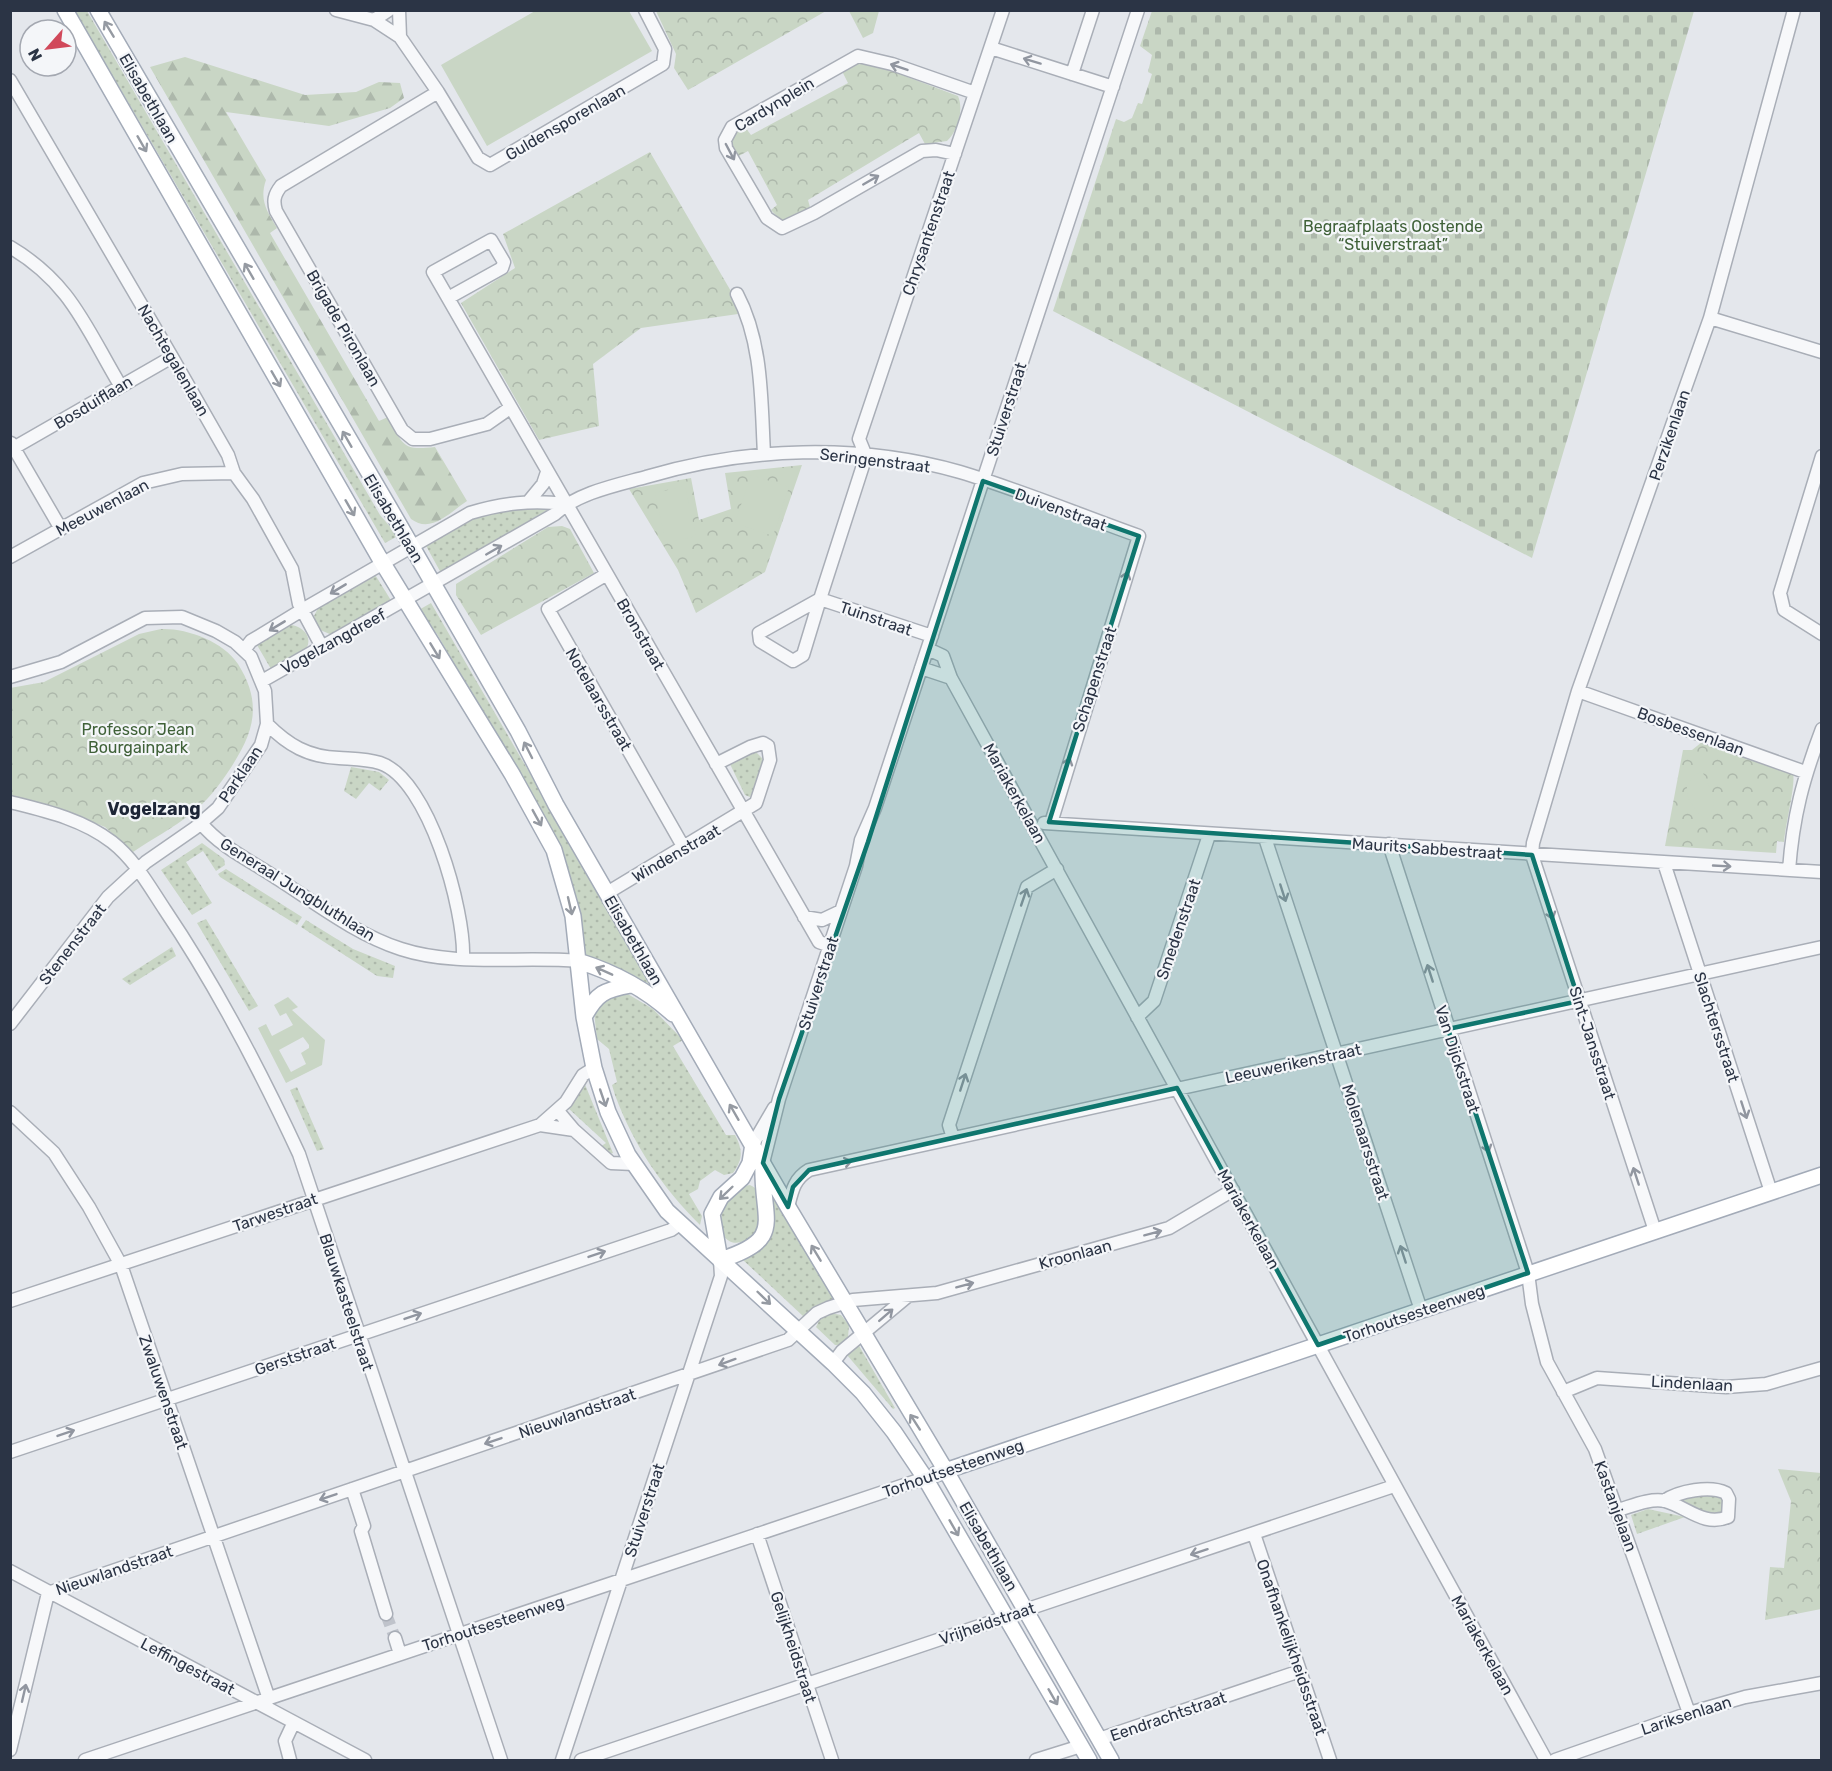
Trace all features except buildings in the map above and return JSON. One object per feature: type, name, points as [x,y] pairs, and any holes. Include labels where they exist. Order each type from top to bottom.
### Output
[{"type":"main road","name":"Elisabethlaan","points":[[65,10],[405,601],[493,742],[554,850],[573,916],[584,1017],[594,1068],[608,1112],[634,1164],[659,1201],[863,1393],[925,1478],[1089,1761]]},
{"type":"main road","name":"Elisabethlaan","points":[[98,10],[412,547],[607,893],[788,1207],[946,1471],[1111,1761]]},
{"type":"main road","name":"Elisabethlaan","points":[[578,961],[605,971],[652,995],[686,1027]]},
{"type":"main road","name":"Elisabethlaan","points":[[584,1017],[593,1000],[606,990],[631,985]]},
{"type":"main road","points":[[720,1260],[712,1215],[721,1197],[742,1178],[750,1164],[753,1144]]},
{"type":"main road","name":"Elisabethlaan","points":[[720,1260],[755,1246],[766,1230],[763,1163]]},
{"type":"main road","name":"Torhoutsesteenweg","points":[[925,1478],[1821,1175]]},
{"type":"main road","name":"Vrijheidstraat","points":[[1006,1617],[1025,1610]]},
{"type":"main road","name":"Eendrachtstraat","points":[[1081,1746],[1099,1739]]},
{"type":"street","points":[[336,10],[374,20],[400,37]]},
{"type":"street","points":[[374,20],[389,10]]},
{"type":"street","points":[[399,10],[400,37]]},
{"type":"street","name":"Guldensporenlaan","points":[[400,37],[438,92],[477,159],[490,165],[663,64],[665,49],[645,10]]},
{"type":"street","name":"Chrysantenstraat","points":[[866,456],[859,440],[1003,10]]},
{"type":"street","points":[[1072,74],[1093,10]]},
{"type":"street","name":"Stuiverstraat","points":[[763,1163],[779,1099],[856,866],[871,834],[875,808],[1138,10]]},
{"type":"street","name":"Perzikenlaan","points":[[1532,855],[1533,843],[1578,691],[1710,318],[1794,10]]},
{"type":"street","points":[[991,48],[1113,87]]},
{"type":"street","name":"Cardynplein","points":[[955,154],[922,150],[814,213],[782,228],[767,218],[725,143],[727,133],[732,127],[858,56],[892,64],[975,93]]},
{"type":"street","name":"Nachtegalenlaan","points":[[10,80],[228,455],[234,473],[253,499],[292,568],[302,610],[322,647]]},
{"type":"street","name":"Brigade Pironlaan","points":[[438,92],[281,186],[275,193],[274,203],[276,211],[402,430],[413,439],[430,439],[487,424],[510,408]]},
{"type":"street","points":[[448,298],[502,268],[504,262],[490,240],[433,272],[566,504]]},
{"type":"street","points":[[10,247],[40,268],[67,294],[120,385]]},
{"type":"street","points":[[737,294],[756,349],[765,454]]},
{"type":"street","points":[[1710,318],[1821,352]]},
{"type":"street","name":"Bosduiflaan","points":[[12,447],[172,357]]},
{"type":"street","points":[[12,447],[61,529]]},
{"type":"street","name":"Seringenstraat","points":[[383,563],[470,513],[499,505],[529,501],[566,504],[666,471],[765,454],[809,452],[866,456],[959,472],[983,481]]},
{"type":"street","points":[[820,599],[759,633],[760,640],[793,661],[803,655],[866,456]]},
{"type":"street","points":[[1821,456],[1780,593],[1784,610],[1821,634]]},
{"type":"street","points":[[529,501],[543,484],[547,472]]},
{"type":"street","name":"Meeuwenlaan","points":[[10,557],[129,491],[160,477],[182,474],[234,473]]},
{"type":"street","name":"Duivenstraat","points":[[983,481],[1139,536]]},
{"type":"street","name":"Seringenstraat","points":[[405,601],[555,514],[566,504]]},
{"type":"street","name":"Bronstraat","points":[[566,504],[804,917],[819,942],[830,946]]},
{"type":"street","name":"Schapenstraat","points":[[1051,823],[1139,536]]},
{"type":"street","points":[[244,650],[251,641],[383,563]]},
{"type":"street","name":"Notelaarsstraat","points":[[607,574],[548,609],[684,848]]},
{"type":"street","name":"Tuinstraat","points":[[820,599],[932,636]]},
{"type":"street","name":"Vogelzangdreef","points":[[262,681],[405,601]]},
{"type":"street","name":"Parklaan","points":[[10,677],[61,662],[128,626],[159,616],[192,619],[216,631],[244,650],[257,667],[262,681],[267,724],[261,745],[218,808],[138,869]]},
{"type":"street","name":"Mariakerkelaan","points":[[928,650],[943,656],[951,678],[1546,1761]]},
{"type":"street","points":[[921,668],[951,678]]},
{"type":"street","name":"Bosbessenlaan","points":[[1578,691],[1805,772]]},
{"type":"street","points":[[267,724],[283,739],[304,752],[316,756],[380,763],[391,768],[400,778],[429,821],[448,868],[455,894],[462,958]]},
{"type":"street","points":[[1789,870],[1793,816],[1805,772],[1821,729]]},
{"type":"street","points":[[716,764],[750,747],[763,744],[768,746],[770,760],[756,803],[744,813]]},
{"type":"street","name":"Blauwkasteelstraat","points":[[10,802],[61,815],[96,831],[114,844],[138,869],[195,955],[268,1088],[299,1154],[357,1335],[501,1761]]},
{"type":"street","name":"Windenstraat","points":[[607,893],[744,813]]},
{"type":"street","name":"Generaal Jungbluthlaan","points":[[201,823],[219,840],[376,939],[425,955],[578,961]]},
{"type":"street","name":"Maurits Sabbestraat","points":[[1035,828],[1051,823],[1064,826],[1821,872]]},
{"type":"street","name":"Smedenstraat","points":[[1137,1017],[1154,1001],[1209,835]]},
{"type":"street","name":"Molenaarsstraat","points":[[1264,838],[1421,1310]]},
{"type":"street","name":"Van Dijckstraat","points":[[1389,844],[1523,1275]]},
{"type":"street","name":"Sint-Jansstraat","points":[[1532,855],[1655,1231]]},
{"type":"street","name":"Slachtersstraat","points":[[1664,862],[1771,1192]]},
{"type":"street","name":"Stenenstraat","points":[[10,1024],[108,897],[138,869]]},
{"type":"street","points":[[952,1138],[949,1125],[1027,888],[1057,869]]},
{"type":"street","points":[[804,917],[822,920],[841,910]]},
{"type":"street","name":"Leeuwerikenstraat","points":[[788,1207],[793,1187],[800,1176],[809,1170],[1821,947]]},
{"type":"street","name":"Tarwestraat","points":[[10,1301],[540,1125],[567,1102],[583,1075],[594,1068]]},
{"type":"street","name":"Stuiverstraat","points":[[753,1144],[779,1099]]},
{"type":"street","points":[[558,1111],[574,1130],[611,1163],[634,1164]]},
{"type":"street","name":"Zwaluwenstraat","points":[[10,1112],[54,1153],[89,1208],[121,1265],[269,1699]]},
{"type":"street","name":"Tarwestraat","points":[[540,1125],[574,1130]]},
{"type":"street","name":"Kroonlaan","points":[[845,1303],[937,1293],[1169,1228],[1233,1190]]},
{"type":"street","name":"Gerststraat","points":[[10,1452],[671,1230],[681,1223]]},
{"type":"street","name":"Stuiverstraat","points":[[562,1761],[721,1276],[720,1260]]},
{"type":"street","name":"Kastanjelaan","points":[[1523,1275],[1547,1362],[1595,1449],[1689,1713]]},
{"type":"street","points":[[833,1363],[842,1351],[908,1296]]},
{"type":"street","points":[[799,1331],[817,1313],[845,1303]]},
{"type":"street","name":"Nieuwlandstraat","points":[[48,1593],[688,1376],[789,1340],[799,1331]]},
{"type":"street","name":"Lindenlaan","points":[[1563,1392],[1597,1378],[1726,1387],[1766,1384],[1821,1368]]},
{"type":"street","name":"Torhoutsesteenweg","points":[[85,1761],[925,1478]]},
{"type":"street","name":"Vrijheidstraat","points":[[1025,1610],[1394,1486]]},
{"type":"street","points":[[352,1489],[364,1526],[361,1531],[386,1614]]},
{"type":"street","points":[[1618,1510],[1647,1502],[1664,1501],[1710,1520],[1728,1516],[1730,1511],[1726,1493],[1720,1490],[1688,1492],[1673,1495],[1664,1501]]},
{"type":"street","name":"Gelijkheidstraat","points":[[757,1534],[832,1761]]},
{"type":"street","name":"Onafhankelijkheidsstraat","points":[[1254,1534],[1330,1761]]},
{"type":"street","name":"Leffingestraat","points":[[10,1571],[365,1761]]},
{"type":"street","points":[[10,1750],[48,1593]]},
{"type":"street","name":"Vrijheidstraat","points":[[581,1761],[1006,1617]]},
{"type":"street","points":[[394,1638],[400,1654]]},
{"type":"street","name":"Eendrachtstraat","points":[[1099,1739],[1300,1671]]},
{"type":"street","name":"Lariksenlaan","points":[[1555,1761],[1689,1713],[1744,1697],[1821,1683]]},
{"type":"street","points":[[290,1761],[285,1741],[293,1724]]},
{"type":"street","name":"Eendrachtstraat","points":[[1036,1761],[1081,1746]]},
{"type":"highlighted area","points":[[983,481],[1139,536],[1049,822],[1532,855],[1579,1001],[1448,1029],[1528,1273],[1318,1345],[1177,1088],[809,1170],[793,1187],[788,1207],[763,1163],[779,1099],[868,842]]},
{"type":"green space","points":[[75,11],[87,11],[380,515],[398,536],[385,543]]},
{"type":"green space","points":[[535,11],[629,11],[652,51],[487,146],[441,65]]},
{"type":"green space","points":[[656,11],[826,11],[688,90],[674,68],[676,54]]},
{"type":"green space","points":[[849,11],[879,11],[873,33],[863,38]]},
{"type":"green space","name":"Begraafplaats Oostende “Stuiverstraat”","points":[[1152,11],[1694,11],[1532,558],[1053,311],[1116,119],[1124,122],[1132,118],[1138,103],[1142,104],[1152,74],[1148,72],[1152,55],[1140,46]]},
{"type":"green space","points":[[185,57],[305,95],[356,92],[379,82],[400,83],[404,98],[390,108],[329,126],[226,112],[266,180],[264,199],[267,211],[277,228],[270,233],[379,421],[388,417],[401,440],[409,447],[435,447],[467,501],[440,520],[426,524],[411,519],[150,67]]},
{"type":"green space","points":[[865,61],[958,96],[960,114],[954,132],[947,141],[925,144],[919,133],[808,200],[811,211],[782,222],[771,210],[777,205],[748,151],[737,157],[731,144],[733,134],[745,127],[751,135],[848,83],[841,69]]},
{"type":"green space","points":[[650,152],[732,293],[738,314],[641,328],[593,364],[599,426],[539,440],[461,303],[515,268],[503,234]]},
{"type":"green space","points":[[802,465],[765,572],[696,613],[678,570],[629,489],[691,478],[699,520],[731,509],[725,473]]},
{"type":"green space","points":[[751,475],[789,487],[773,536],[735,523]]},
{"type":"green space","points":[[685,486],[696,536],[666,543],[655,493]]},
{"type":"green space","points":[[528,506],[549,509],[441,573],[425,544],[478,515]]},
{"type":"green space","points":[[562,526],[570,529],[594,573],[481,635],[456,595],[456,584],[548,527]]},
{"type":"green space","points":[[374,573],[392,602],[332,635],[318,629],[314,616],[319,606]]},
{"type":"green space","points":[[431,603],[651,982],[650,984],[586,957],[576,902],[558,850],[521,777],[437,634],[417,611]]},
{"type":"green space","points":[[288,625],[298,627],[305,632],[308,645],[294,659],[271,669],[257,645]]},
{"type":"green space","name":"Professor Jean Bourgainpark","points":[[171,629],[203,637],[231,656],[246,678],[251,692],[252,718],[250,730],[238,756],[207,799],[184,819],[133,852],[105,827],[64,811],[11,796],[10,688],[44,682],[139,634]]},
{"type":"green space","points":[[1702,742],[1793,773],[1784,842],[1777,841],[1776,853],[1665,846],[1683,750],[1692,750]]},
{"type":"green space","points":[[755,751],[765,761],[750,797],[745,795],[729,762]]},
{"type":"green space","points":[[351,767],[379,772],[389,780],[380,791],[369,783],[356,799],[344,791]]},
{"type":"green space","points":[[1702,771],[1713,796],[1713,808],[1706,820],[1690,802],[1687,789],[1693,777]]},
{"type":"green space","points":[[202,843],[224,859],[225,865],[216,871],[203,851],[186,862],[212,903],[192,915],[161,870]]},
{"type":"green space","points":[[226,869],[302,917],[297,925],[220,877],[218,874]]},
{"type":"green space","points":[[206,919],[258,1006],[249,1011],[197,923]]},
{"type":"green space","points":[[306,920],[353,949],[395,966],[393,978],[377,976],[301,927]]},
{"type":"green space","points":[[172,947],[176,956],[130,985],[122,979]]},
{"type":"green space","points":[[626,993],[653,1009],[683,1040],[673,1046],[726,1135],[735,1135],[739,1145],[740,1159],[733,1173],[724,1175],[715,1170],[700,1181],[698,1189],[689,1194],[702,1216],[700,1225],[661,1181],[640,1149],[615,1095],[612,1085],[617,1082],[609,1049],[597,1039],[594,1012],[600,999]]},
{"type":"green space","points":[[288,997],[298,1007],[292,1010],[325,1040],[322,1065],[286,1083],[258,1028],[266,1024],[272,1036],[293,1025],[286,1013],[280,1016],[274,1005]],"holes":[[[303,1037],[309,1048],[301,1053],[306,1064],[291,1072],[279,1050]]]},
{"type":"green space","points":[[584,1082],[613,1153],[610,1154],[600,1147],[606,1143],[568,1108]]},
{"type":"green space","points":[[297,1087],[324,1149],[317,1151],[290,1090]]},
{"type":"green space","points":[[750,1185],[757,1189],[761,1212],[757,1234],[742,1242],[729,1241],[720,1232],[723,1209],[735,1191]]},
{"type":"green space","points":[[772,1194],[834,1297],[832,1301],[816,1306],[804,1317],[743,1260],[761,1247],[770,1235],[773,1220],[770,1196]]},
{"type":"green space","points":[[830,1313],[841,1315],[849,1325],[848,1337],[840,1345],[835,1345],[816,1327],[821,1317]]},
{"type":"green space","points":[[858,1344],[895,1408],[893,1409],[847,1355]]},
{"type":"green space","points":[[1778,1469],[1821,1473],[1821,1609],[1765,1620],[1770,1567],[1784,1568],[1791,1501]]},
{"type":"green space","points":[[1717,1495],[1724,1500],[1723,1513],[1710,1515],[1683,1501],[1686,1498]]},
{"type":"green space","points":[[1648,1509],[1685,1517],[1637,1534],[1631,1515]]},
{"type":"tunnel","points":[[386,1614],[395,1638]]},
{"type":"district","name":"Vogelzang","points":[[154,809]]}]
